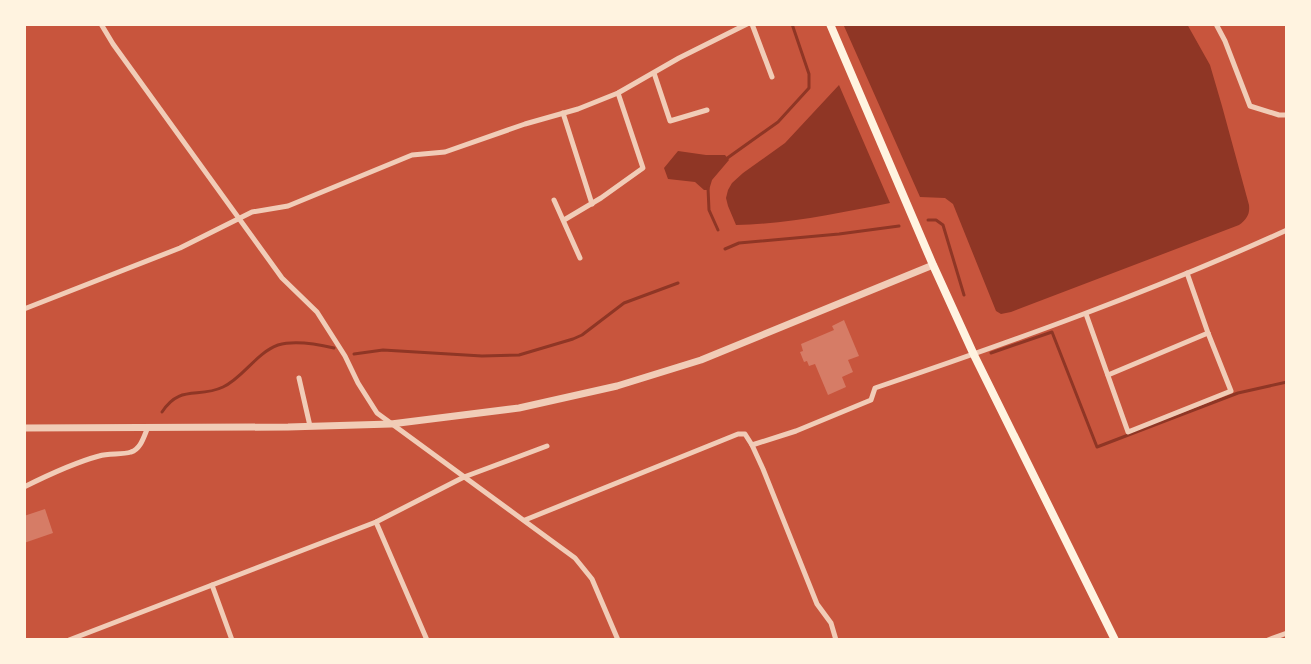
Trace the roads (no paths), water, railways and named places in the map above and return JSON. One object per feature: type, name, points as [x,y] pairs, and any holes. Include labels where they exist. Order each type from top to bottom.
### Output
[{"type":"main road","points":[[830,24],[974,355],[1115,640]]},
{"type":"street","points":[[101,24],[282,278],[317,312],[377,413],[575,558],[592,579],[618,640]]},
{"type":"street","points":[[24,309],[180,248],[252,212],[288,206],[412,155],[445,152],[618,93],[749,24],[772,77]]},
{"type":"street","points":[[1216,24],[1250,106],[1287,115]]},
{"type":"street","points":[[654,73],[670,121],[707,110]]},
{"type":"street","points":[[564,220],[643,168],[618,93]]},
{"type":"street","points":[[563,113],[592,204]]},
{"type":"street","points":[[554,200],[580,258]]},
{"type":"street","points":[[752,445],[796,431],[871,400],[875,388],[1086,314],[1287,230]]},
{"type":"street","points":[[24,428],[390,424],[519,408],[617,386],[727,351],[933,265]]},
{"type":"street","points":[[1086,314],[1128,432],[1231,391],[1187,273]]},
{"type":"street","points":[[1108,375],[1208,333]]},
{"type":"street","points":[[299,378],[310,426]]},
{"type":"street","points":[[24,487],[91,458],[131,452],[139,446],[148,427]]},
{"type":"street","points":[[524,520],[738,434],[745,434],[817,604],[831,623],[836,640]]},
{"type":"street","points":[[69,640],[376,522],[464,477],[547,446]]},
{"type":"street","points":[[376,522],[427,640]]},
{"type":"street","points":[[212,585],[232,640]]},
{"type":"street","points":[[1268,640],[1287,633]]},
{"type":"waterway","points":[[726,159],[778,122],[809,88],[809,74],[792,24]]},
{"type":"waterway","points":[[708,188],[709,210],[718,230]]},
{"type":"waterway","points":[[928,220],[936,220],[943,225],[964,295]]},
{"type":"waterway","points":[[725,249],[739,243],[899,226]]},
{"type":"waterway","points":[[354,354],[383,350],[519,355],[582,335],[624,303],[678,283]]},
{"type":"waterway","points":[[991,353],[1052,332],[1097,447],[1238,393],[1287,382]]},
{"type":"waterway","points":[[162,412],[169,403],[183,395],[214,390],[230,383],[278,345],[299,343],[334,348]]}]
